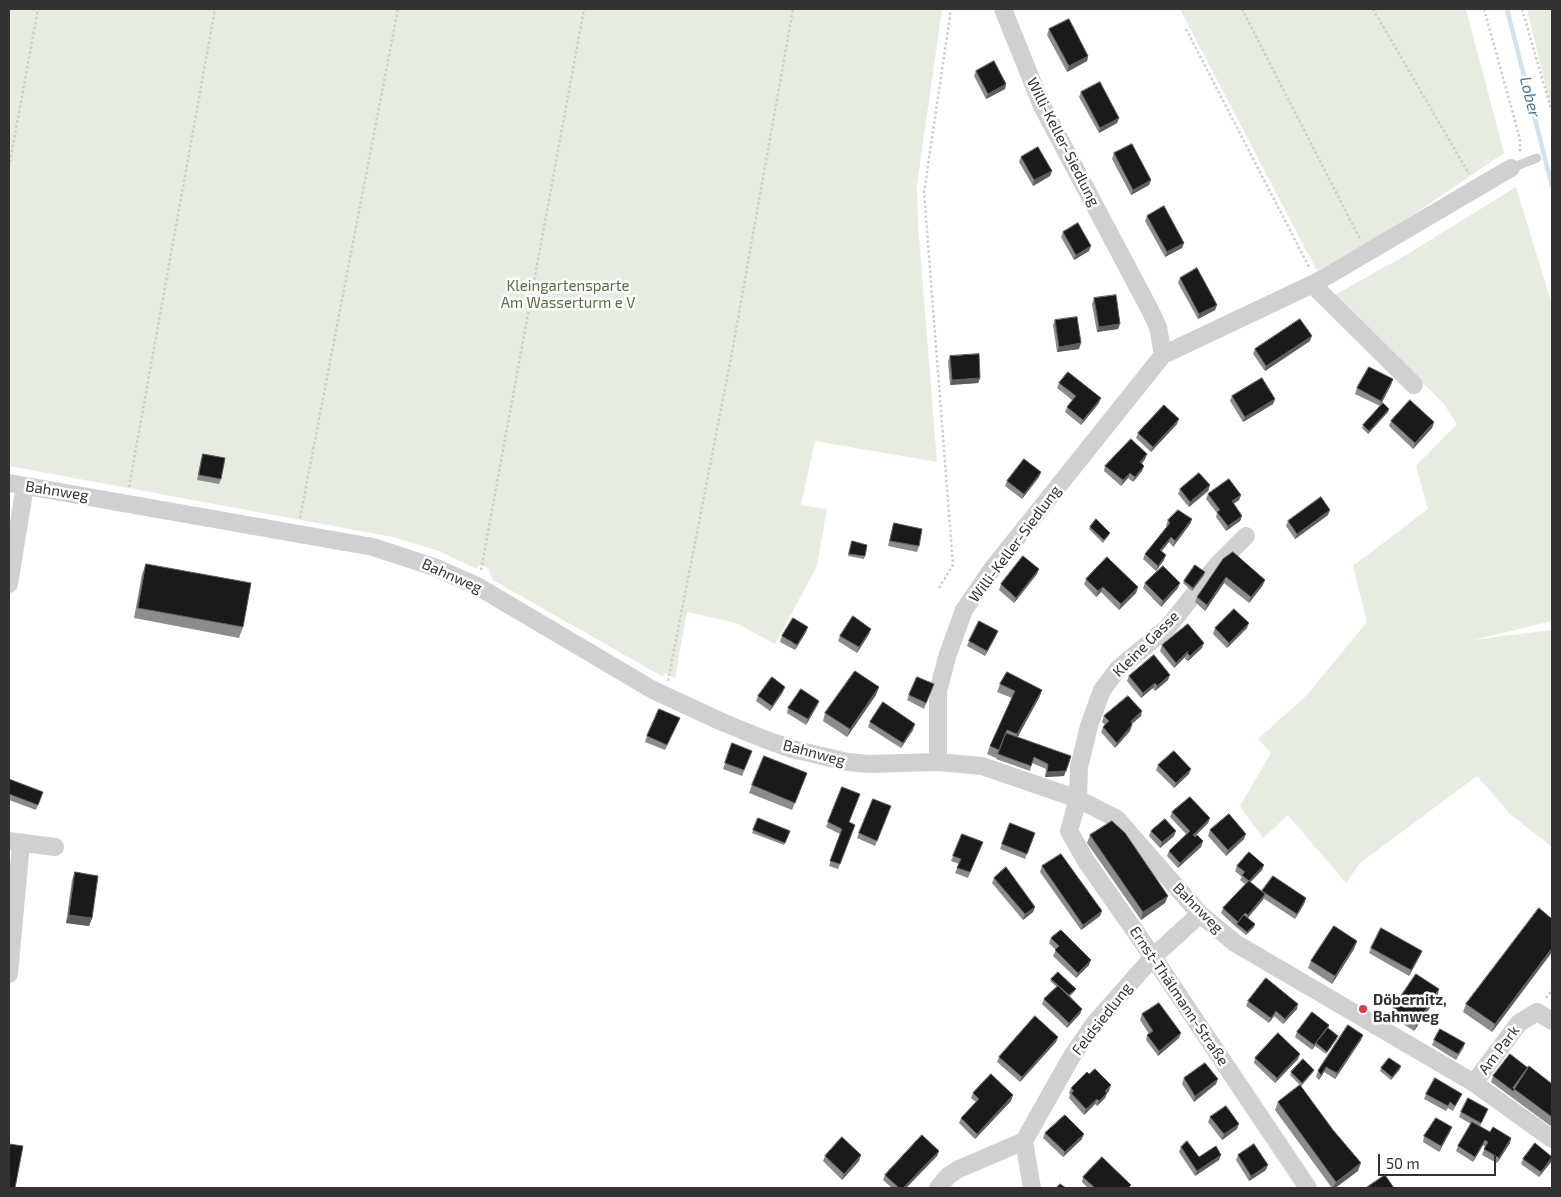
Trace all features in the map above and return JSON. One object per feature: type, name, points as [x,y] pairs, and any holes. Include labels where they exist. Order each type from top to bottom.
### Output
[{"type":"street","name":"Willi-Keller-Siedlung","points":[[1003,9],[1042,106],[1150,310],[1158,328],[1163,355]]},
{"type":"street","name":"Willi-Keller-Siedlung","points":[[938,762],[938,691],[948,654],[964,610],[992,569],[1163,355],[1314,283],[1515,167]]},
{"type":"street","points":[[1314,283],[1414,385]]},
{"type":"street","name":"Bahnweg","points":[[17,485],[373,547],[434,567],[477,586],[557,635],[662,695],[792,749],[848,762],[868,764],[938,762],[982,766],[1078,800],[1117,819],[1200,914],[1234,943],[1474,1083],[1552,1139]]},
{"type":"street","points":[[9,584],[17,485]]},
{"type":"street","name":"Kleine Gasse","points":[[1078,800],[1079,767],[1089,726],[1102,690],[1118,669],[1168,627],[1217,565],[1246,536]]},
{"type":"street","name":"Ernst-Thälmann-Straße","points":[[1078,800],[1069,831],[1086,861],[1308,1188]]},
{"type":"street","points":[[9,974],[15,842],[55,847]]},
{"type":"street","name":"Feldsiedlung","points":[[1024,1141],[1082,1040],[1153,958],[1200,914]]},
{"type":"street","name":"Am Park","points":[[1474,1083],[1518,1023],[1537,1012],[1552,1021]]},
{"type":"street","points":[[938,1188],[948,1176],[959,1168],[1024,1141],[1032,1188]]},
{"type":"lane","points":[[1515,167],[1537,158]]},
{"type":"path","points":[[9,167],[38,9]]},
{"type":"path","points":[[124,503],[130,479],[215,9]]},
{"type":"path","points":[[296,534],[398,9]]},
{"type":"path","points":[[477,586],[484,557],[584,9]]},
{"type":"path","points":[[662,695],[670,675],[731,358],[793,9]]},
{"type":"path","points":[[939,588],[953,565],[924,192],[951,9]]},
{"type":"path","points":[[1242,9],[1368,252]]},
{"type":"path","points":[[1373,9],[1477,189]]},
{"type":"path","points":[[1484,9],[1520,139],[1515,167]]},
{"type":"path","points":[[1522,9],[1552,112]]},
{"type":"path","points":[[1186,29],[1314,283]]},
{"type":"green space","name":"Kleingartensparte Am Wasserturm e V","points":[[9,9],[942,9],[917,185],[918,224],[937,462],[815,441],[801,505],[827,509],[817,566],[775,644],[736,623],[687,612],[675,678],[665,673],[663,677],[493,580],[488,568],[479,565],[477,569],[439,551],[393,537],[9,466]]},
{"type":"green space","points":[[1180,9],[1466,9],[1504,153],[1401,223],[1317,271]]},
{"type":"green space","points":[[1527,9],[1552,9],[1552,112]]},
{"type":"green space","points":[[1516,187],[1552,305],[1552,621],[1473,640],[1552,630],[1552,847],[1511,815],[1477,776],[1360,863],[1346,883],[1288,815],[1263,838],[1240,806],[1271,753],[1258,739],[1306,696],[1367,622],[1353,566],[1428,509],[1416,466],[1457,424],[1444,404],[1335,295],[1406,255]]},
{"type":"building","points":[[1069,19],[1088,56],[1069,66],[1049,29]]},
{"type":"building","points":[[994,61],[1006,84],[988,94],[976,71]]},
{"type":"building","points":[[1100,82],[1119,118],[1100,128],[1081,92]]},
{"type":"building","points":[[1132,144],[1151,180],[1133,190],[1114,153]]},
{"type":"building","points":[[1038,147],[1052,171],[1034,180],[1021,157]]},
{"type":"building","points":[[1164,206],[1184,243],[1167,252],[1147,216]]},
{"type":"building","points":[[1078,223],[1091,246],[1076,255],[1063,232]]},
{"type":"building","points":[[1197,268],[1217,305],[1199,314],[1180,278]]},
{"type":"building","points":[[1116,295],[1120,324],[1099,327],[1094,298]]},
{"type":"building","points":[[1077,317],[1081,343],[1059,347],[1055,320]]},
{"type":"building","points":[[1300,319],[1312,336],[1266,366],[1255,349]]},
{"type":"building","points":[[979,354],[980,378],[952,380],[950,356]]},
{"type":"building","points":[[1369,367],[1393,379],[1381,401],[1357,388]]},
{"type":"building","points":[[1068,372],[1101,398],[1083,420],[1067,407],[1076,396],[1059,383]]},
{"type":"building","points":[[1262,378],[1275,399],[1245,417],[1232,396]]},
{"type":"building","points":[[1410,400],[1434,422],[1415,443],[1391,421]]},
{"type":"building","points":[[1383,403],[1389,409],[1369,431],[1363,425]]},
{"type":"building","points":[[1164,405],[1179,419],[1153,447],[1138,433]]},
{"type":"building","points":[[1131,439],[1147,454],[1140,462],[1144,466],[1135,477],[1130,473],[1123,480],[1105,466]]},
{"type":"building","points":[[203,454],[225,458],[221,479],[199,475]]},
{"type":"building","points":[[1024,459],[1041,472],[1024,494],[1007,481]]},
{"type":"building","points":[[1199,473],[1210,485],[1190,502],[1180,489]]},
{"type":"building","points":[[1229,479],[1241,495],[1232,501],[1242,516],[1228,526],[1217,512],[1220,510],[1208,494]]},
{"type":"building","points":[[1321,497],[1330,510],[1297,534],[1288,521]]},
{"type":"building","points":[[1178,510],[1192,519],[1175,541],[1171,537],[1160,550],[1166,555],[1158,566],[1145,554],[1170,523],[1168,520]]},
{"type":"building","points":[[1096,519],[1110,533],[1104,540],[1090,527]]},
{"type":"building","points":[[894,523],[922,529],[919,546],[890,541]]},
{"type":"building","points":[[852,541],[867,545],[865,556],[849,554]]},
{"type":"building","points":[[1233,552],[1265,580],[1251,597],[1226,577],[1207,605],[1197,597],[1223,559]]},
{"type":"building","points":[[1023,556],[1039,569],[1016,598],[1001,584]]},
{"type":"building","points":[[1107,557],[1138,587],[1121,604],[1103,587],[1098,591],[1086,579]]},
{"type":"building","points":[[146,564],[251,583],[243,627],[138,608]]},
{"type":"building","points":[[1195,565],[1205,572],[1193,588],[1184,581]]},
{"type":"building","points":[[1163,566],[1180,583],[1163,601],[1145,583]]},
{"type":"building","points":[[1234,609],[1249,623],[1229,643],[1215,628]]},
{"type":"building","points":[[853,616],[871,629],[859,647],[840,636]]},
{"type":"building","points":[[793,618],[808,627],[797,645],[782,636]]},
{"type":"building","points":[[979,621],[998,631],[987,651],[969,641]]},
{"type":"building","points":[[1188,624],[1204,643],[1190,656],[1187,653],[1188,651],[1176,663],[1162,645]]},
{"type":"building","points":[[1154,655],[1170,675],[1157,686],[1155,683],[1143,693],[1129,676]]},
{"type":"building","points":[[855,671],[879,687],[850,729],[825,713]]},
{"type":"building","points":[[1007,672],[1042,690],[1017,734],[1007,730],[999,750],[990,746],[1015,691],[1000,684]]},
{"type":"building","points":[[772,677],[785,687],[772,706],[758,696]]},
{"type":"building","points":[[917,677],[934,684],[926,703],[909,695]]},
{"type":"building","points":[[801,689],[819,701],[808,719],[788,708]]},
{"type":"building","points":[[1128,696],[1142,711],[1131,721],[1132,725],[1117,743],[1103,727],[1109,721],[1104,716]]},
{"type":"building","points":[[883,702],[915,724],[903,743],[870,722]]},
{"type":"building","points":[[659,709],[680,718],[667,745],[647,736]]},
{"type":"building","points":[[1006,733],[1071,756],[1066,771],[1047,772],[1048,764],[1034,757],[1031,766],[998,754]]},
{"type":"building","points":[[732,743],[752,751],[744,770],[725,763]]},
{"type":"building","points":[[1174,751],[1191,769],[1176,783],[1158,765]]},
{"type":"building","points":[[764,756],[807,773],[795,803],[752,785]]},
{"type":"building","points":[[9,779],[43,792],[38,805],[9,794]]},
{"type":"building","points":[[842,787],[860,794],[849,822],[855,825],[840,864],[830,861],[842,829],[828,822]]},
{"type":"building","points":[[1190,797],[1210,818],[1193,835],[1195,837],[1197,835],[1203,841],[1180,863],[1169,851],[1190,831],[1172,812]]},
{"type":"building","points":[[873,799],[891,806],[877,841],[859,833]]},
{"type":"building","points":[[1229,814],[1246,834],[1228,850],[1210,830]]},
{"type":"building","points":[[758,818],[790,831],[785,843],[753,830]]},
{"type":"building","points":[[1165,819],[1176,831],[1162,842],[1151,831]]},
{"type":"building","points":[[1112,821],[1125,833],[1168,896],[1143,912],[1090,835]]},
{"type":"building","points":[[1010,823],[1035,833],[1027,854],[1002,844]]},
{"type":"building","points":[[962,834],[983,842],[970,872],[957,868],[961,859],[953,856]]},
{"type":"building","points":[[1249,852],[1264,865],[1249,881],[1242,875],[1245,872],[1237,866]]},
{"type":"building","points":[[1061,854],[1102,911],[1083,925],[1042,866]]},
{"type":"building","points":[[1006,867],[1035,907],[1025,914],[994,878]]},
{"type":"building","points":[[75,872],[98,876],[92,918],[69,915]]},
{"type":"building","points":[[1273,876],[1306,898],[1297,914],[1262,891]]},
{"type":"building","points":[[1249,881],[1265,894],[1248,915],[1245,913],[1238,922],[1223,908]]},
{"type":"building","points":[[1539,908],[1552,919],[1552,948],[1495,1024],[1466,1004]]},
{"type":"building","points":[[1244,915],[1255,924],[1247,932],[1237,924]]},
{"type":"building","points":[[1334,926],[1357,941],[1335,976],[1311,961]]},
{"type":"building","points":[[1381,928],[1422,951],[1411,970],[1371,948]]},
{"type":"building","points":[[1061,930],[1091,960],[1078,973],[1055,950],[1059,946],[1051,938]]},
{"type":"building","points":[[1058,972],[1076,989],[1069,995],[1051,979]]},
{"type":"building","points":[[1416,974],[1439,989],[1417,1023],[1393,1008]]},
{"type":"building","points":[[1266,978],[1298,1004],[1285,1019],[1276,1011],[1271,1018],[1248,1001]]},
{"type":"building","points":[[1058,986],[1082,1009],[1069,1023],[1044,999]]},
{"type":"building","points":[[1159,1003],[1181,1033],[1159,1051],[1147,1035],[1153,1031],[1142,1014]]},
{"type":"building","points":[[1312,1012],[1329,1025],[1314,1045],[1297,1032]]},
{"type":"building","points":[[1035,1016],[1058,1037],[1022,1077],[999,1057]]},
{"type":"building","points":[[1348,1025],[1363,1035],[1337,1073],[1326,1067],[1321,1075],[1318,1071]]},
{"type":"building","points":[[1328,1028],[1338,1036],[1327,1052],[1316,1043]]},
{"type":"building","points":[[1440,1029],[1465,1043],[1458,1054],[1434,1040]]},
{"type":"building","points":[[1278,1033],[1300,1054],[1277,1078],[1255,1058]]},
{"type":"building","points":[[1510,1054],[1528,1068],[1513,1091],[1493,1076]]},
{"type":"building","points":[[1389,1058],[1401,1066],[1392,1077],[1381,1068]]},
{"type":"building","points":[[1303,1059],[1314,1070],[1302,1083],[1291,1072]]},
{"type":"building","points":[[1205,1063],[1218,1079],[1195,1096],[1184,1078]]},
{"type":"building","points":[[1529,1066],[1552,1084],[1552,1117],[1513,1088]]},
{"type":"building","points":[[1095,1069],[1111,1085],[1105,1091],[1107,1093],[1099,1101],[1097,1099],[1086,1109],[1071,1093],[1074,1091],[1071,1088],[1087,1072],[1089,1074]]},
{"type":"building","points":[[991,1074],[1013,1095],[977,1134],[961,1118],[979,1099],[973,1093]]},
{"type":"building","points":[[1435,1078],[1462,1094],[1455,1106],[1450,1102],[1448,1106],[1426,1094]]},
{"type":"building","points":[[1300,1085],[1333,1130],[1361,1163],[1336,1182],[1278,1102]]},
{"type":"building","points":[[1468,1098],[1488,1109],[1481,1123],[1461,1112]]},
{"type":"building","points":[[1226,1106],[1239,1124],[1224,1134],[1210,1117]]},
{"type":"building","points":[[1065,1115],[1084,1134],[1065,1152],[1045,1133]]},
{"type":"building","points":[[1436,1118],[1452,1127],[1441,1146],[1424,1136]]},
{"type":"building","points":[[1472,1122],[1490,1132],[1493,1127],[1511,1138],[1499,1158],[1484,1149],[1488,1142],[1485,1140],[1475,1157],[1458,1146]]},
{"type":"building","points":[[922,1135],[939,1151],[903,1188],[899,1188],[885,1175]]},
{"type":"building","points":[[842,1137],[861,1155],[844,1174],[825,1156]]},
{"type":"building","points":[[1187,1141],[1199,1157],[1216,1146],[1221,1155],[1197,1171],[1181,1147]]},
{"type":"building","points":[[1535,1143],[1552,1157],[1541,1172],[1523,1159]]},
{"type":"building","points":[[9,1144],[23,1146],[15,1188],[9,1188]]},
{"type":"building","points":[[1254,1144],[1268,1165],[1251,1176],[1238,1155]]},
{"type":"building","points":[[1102,1157],[1131,1185],[1128,1188],[1095,1188],[1083,1177]]},
{"type":"building","points":[[1385,1175],[1394,1188],[1366,1188]]},
{"type":"building","points":[[1060,1184],[1066,1188],[1057,1188]]},
{"type":"waterway","name":"Lober","points":[[1507,9],[1552,186]]},
{"type":"place","name":"Döbernitz, Bahnweg","points":[[1363,1009]]}]
